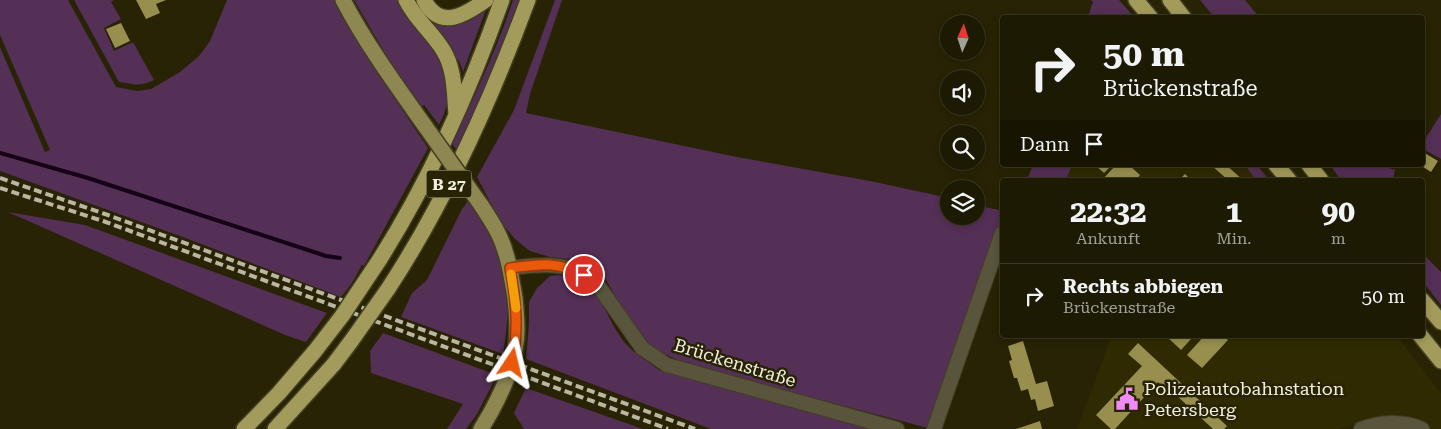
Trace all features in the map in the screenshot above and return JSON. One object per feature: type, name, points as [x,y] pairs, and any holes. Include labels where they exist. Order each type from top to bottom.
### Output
[{"type":"highway","points":[[406,0],[416,18],[443,50],[449,63],[453,78],[456,116]]},
{"type":"highway","points":[[424,0],[427,6],[440,17],[452,18],[464,14],[486,0]]},
{"type":"highway","name":"B 27","points":[[244,429],[279,393],[315,351],[342,316],[380,259],[431,168],[456,116],[478,66],[502,0]]},
{"type":"highway","name":"B 27","points":[[275,429],[334,364],[408,258],[437,206],[478,124],[528,0]]},
{"type":"highway","points":[[1136,0],[1148,15]]},
{"type":"highway","points":[[1170,0],[1182,15]]},
{"type":"highway","points":[[1278,167],[1287,178]]},
{"type":"highway","points":[[1311,167],[1319,178]]},
{"type":"highway","points":[[1425,303],[1441,322]]},
{"type":"highway","points":[[1422,338],[1441,361]]},
{"type":"main road","points":[[343,0],[377,56],[481,205],[498,232],[505,249],[515,298],[517,330],[515,349],[508,378],[481,429]]},
{"type":"street","points":[[934,429],[1000,238]]},
{"type":"street","name":"Brückenstraße","points":[[510,268],[546,264],[557,265],[569,267],[593,280],[642,348],[667,365],[897,429]]},
{"type":"street","points":[[1361,429],[1374,424],[1400,423],[1422,429]]},
{"type":"shaded area","points":[[0,0],[68,0],[116,87],[137,91],[151,89],[180,72],[199,56],[210,41],[227,0],[335,0],[372,65],[428,148],[364,266],[362,265],[352,283],[341,297],[0,171],[0,47],[45,152],[50,150],[0,35]]},
{"type":"shaded area","points":[[74,0],[114,0],[111,2],[121,19],[104,28],[114,51],[133,42],[154,80],[141,84],[119,82]]},
{"type":"shaded area","points":[[354,0],[403,0],[442,55],[450,93],[439,125],[424,105],[420,107],[393,67]]},
{"type":"shaded area","points":[[414,0],[419,0],[439,22],[448,26],[454,26],[467,21],[488,4],[463,72],[460,63],[445,40],[435,31]]},
{"type":"shaded area","points":[[513,0],[520,0],[497,61],[458,151],[452,144],[477,91]]},
{"type":"shaded area","points":[[555,0],[562,0],[530,94],[526,113],[737,157],[870,181],[940,196],[940,225],[985,225],[985,207],[999,210],[1000,229],[928,428],[691,366],[651,348],[624,312],[605,278],[589,267],[570,259],[550,257],[530,251],[515,239],[500,221],[477,177],[514,110]]},
{"type":"shaded area","points":[[1091,0],[1119,0],[1132,15],[1089,15],[1093,2]]},
{"type":"shaded area","points":[[1200,0],[1245,0],[1257,15],[1212,15]]},
{"type":"shaded area","points":[[1441,114],[1441,159],[1425,150],[1425,139]]},
{"type":"shaded area","points":[[1032,167],[1259,167],[1267,178],[1028,178]]},
{"type":"shaded area","points":[[1032,167],[1071,167],[1067,178],[1028,178]]},
{"type":"shaded area","points":[[1246,167],[1259,167],[1267,178],[1255,178]]},
{"type":"shaded area","points":[[1331,167],[1388,167],[1395,170],[1393,178],[1340,178]]},
{"type":"shaded area","points":[[469,200],[489,235],[504,273],[508,303],[503,354],[401,317],[412,293],[427,280],[462,209]]},
{"type":"shaded area","points":[[8,212],[85,225],[327,313],[306,342],[285,335]]},
{"type":"shaded area","points":[[1425,256],[1441,272],[1441,305],[1425,285]]},
{"type":"shaded area","points":[[550,276],[573,277],[590,284],[624,342],[659,370],[870,429],[711,429],[526,359],[529,302],[537,288]]},
{"type":"shaded area","points":[[383,333],[497,375],[477,414],[466,429],[447,429],[463,404],[371,373],[370,351]]},
{"type":"shaded area","points":[[1111,338],[1398,338],[1441,393],[1441,429],[1430,429],[1428,427],[1376,420],[1338,429],[1077,429]]},
{"type":"shaded area","points":[[526,388],[643,429],[524,429],[514,413]]},
{"type":"building","points":[[136,0],[166,0],[156,4],[160,13],[146,19]]},
{"type":"building","points":[[121,23],[130,41],[115,48],[106,29]]},
{"type":"building","points":[[1425,153],[1438,161],[1431,172],[1423,167],[1425,167]]},
{"type":"building","points":[[1097,167],[1110,167],[1104,173]]},
{"type":"building","points":[[1114,167],[1131,167],[1140,175],[1138,178],[1104,178]]},
{"type":"building","points":[[1213,167],[1228,167],[1241,178],[1226,178]]},
{"type":"building","points":[[1185,174],[1189,178],[1181,178]]},
{"type":"building","points":[[1168,338],[1190,338],[1181,350]]},
{"type":"building","points":[[1202,338],[1226,338],[1228,340],[1202,368],[1187,355]]},
{"type":"building","points":[[1023,341],[1036,384],[1047,381],[1054,406],[1038,411],[1035,399],[1031,400],[1028,389],[1021,391],[1017,378],[1014,378],[1009,361],[1012,360],[1008,346]]},
{"type":"building","name":"Polizeiautobahnstation Petersberg","points":[[1138,343],[1227,426],[1224,429],[1213,429],[1176,395],[1174,397],[1158,382],[1115,429],[1111,429],[1096,415],[1142,366],[1128,354]]},
{"type":"building","points":[[1040,421],[1042,429],[1016,429]]},
{"type":"waterway","points":[[0,153],[88,178],[326,256],[340,258]]},
{"type":"railway","points":[[0,178],[105,214],[695,429]]},
{"type":"railway","points":[[0,188],[103,221],[668,429]]},
{"type":"slow traffic","points":[[511,274],[516,308]]},
{"type":"place","name":"Polizeiautobahnstation Petersberg","points":[[1127,399]]},
{"type":"route","points":[[512,363],[517,330],[515,298],[510,268],[546,264],[557,265],[569,267],[584,275]]}]
